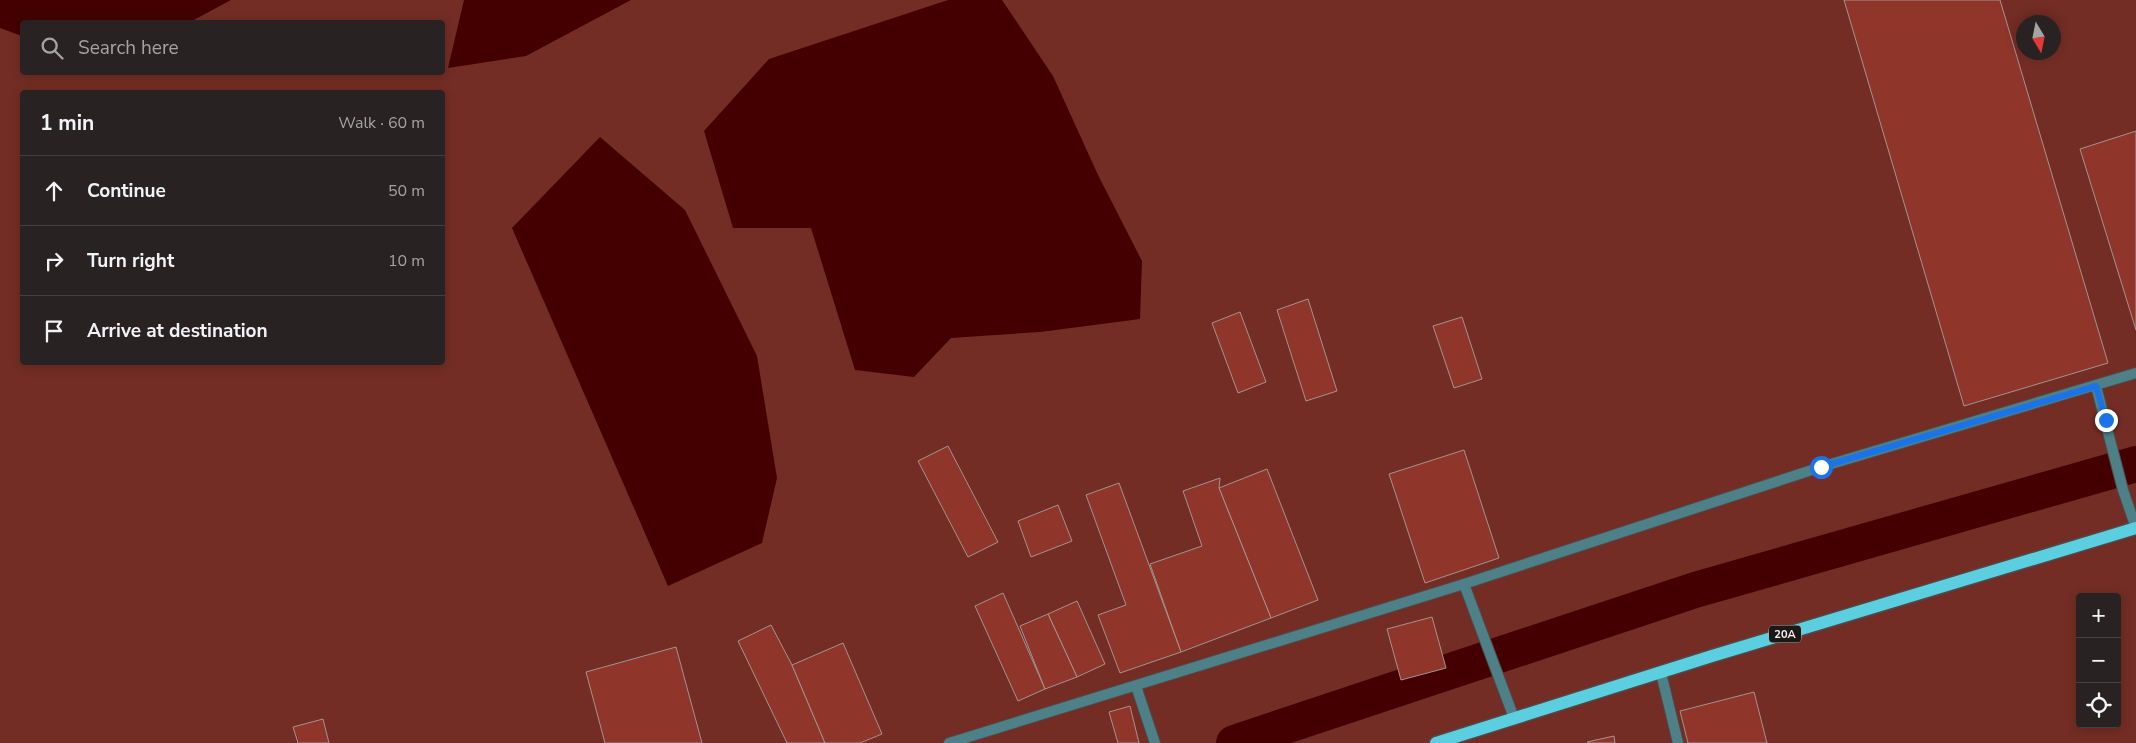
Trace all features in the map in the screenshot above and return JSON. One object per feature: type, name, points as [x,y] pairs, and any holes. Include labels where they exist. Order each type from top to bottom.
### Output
[{"type":"main road","name":"20A","points":[[1436,743],[2136,528]]},
{"type":"street","points":[[949,743],[1136,686],[1347,618],[1464,584],[1821,467],[2136,373]]},
{"type":"street","points":[[2096,386],[2123,490],[2136,528]]},
{"type":"street","points":[[1464,584],[1514,718]]},
{"type":"street","points":[[1661,673],[1678,743]]},
{"type":"street","points":[[1136,686],[1155,743]]},
{"type":"shaded area","points":[[0,0],[2136,0],[2136,743],[0,743]]},
{"type":"shaded area","points":[[0,0],[231,0],[194,20],[20,20],[20,35],[0,28]]},
{"type":"shaded area","points":[[464,0],[631,0],[526,56],[448,68]]},
{"type":"shaded area","points":[[948,0],[1002,0],[1053,76],[1098,175],[1142,261],[1140,319],[1040,332],[951,338],[914,377],[855,370],[811,228],[733,228],[704,131],[769,59]]},
{"type":"shaded area","points":[[600,137],[685,210],[757,356],[777,478],[762,543],[668,586],[512,228]]},
{"type":"building","points":[[1844,0],[2000,0],[2016,54],[2016,60],[2018,60],[2108,363],[1964,406]]},
{"type":"building","points":[[2136,131],[2136,330],[2080,149]]},
{"type":"building","points":[[1308,299],[1337,391],[1306,401],[1277,310]]},
{"type":"building","points":[[1240,312],[1266,382],[1238,393],[1212,323]]},
{"type":"building","points":[[1462,317],[1482,379],[1454,388],[1433,326]]},
{"type":"building","points":[[948,446],[998,542],[968,557],[918,461]]},
{"type":"building","points":[[1464,450],[1499,558],[1425,583],[1389,474]]},
{"type":"building","points":[[1267,469],[1318,600],[1271,618],[1219,488]]},
{"type":"building","points":[[1220,478],[1219,488],[1271,618],[1181,652],[1150,564],[1202,546],[1183,491]]},
{"type":"building","points":[[1119,483],[1181,652],[1120,673],[1098,615],[1126,605],[1086,495]]},
{"type":"building","points":[[1058,505],[1072,541],[1031,557],[1018,521]]},
{"type":"building","points":[[1003,593],[1045,689],[1018,701],[975,606]]},
{"type":"building","points":[[1077,601],[1105,664],[1077,677],[1048,614]]},
{"type":"building","points":[[1048,614],[1077,677],[1045,689],[1020,626]]},
{"type":"building","points":[[1432,617],[1446,668],[1401,680],[1387,629]]},
{"type":"building","points":[[771,625],[792,665],[825,743],[787,743],[738,641]]},
{"type":"building","points":[[843,643],[882,734],[860,743],[825,743],[792,665]]},
{"type":"building","points":[[676,647],[702,743],[605,743],[586,672]]},
{"type":"building","points":[[1754,692],[1767,743],[1688,743],[1680,711]]},
{"type":"building","points":[[1130,706],[1139,743],[1118,743],[1109,712]]},
{"type":"building","points":[[323,719],[329,743],[298,743],[293,727]]},
{"type":"building","points":[[1614,736],[1615,743],[1587,742]]},
{"type":"waterway","points":[[1234,743],[1695,590],[2136,464]]},
{"type":"route","points":[[1821,467],[2096,386],[2106,420]]}]
